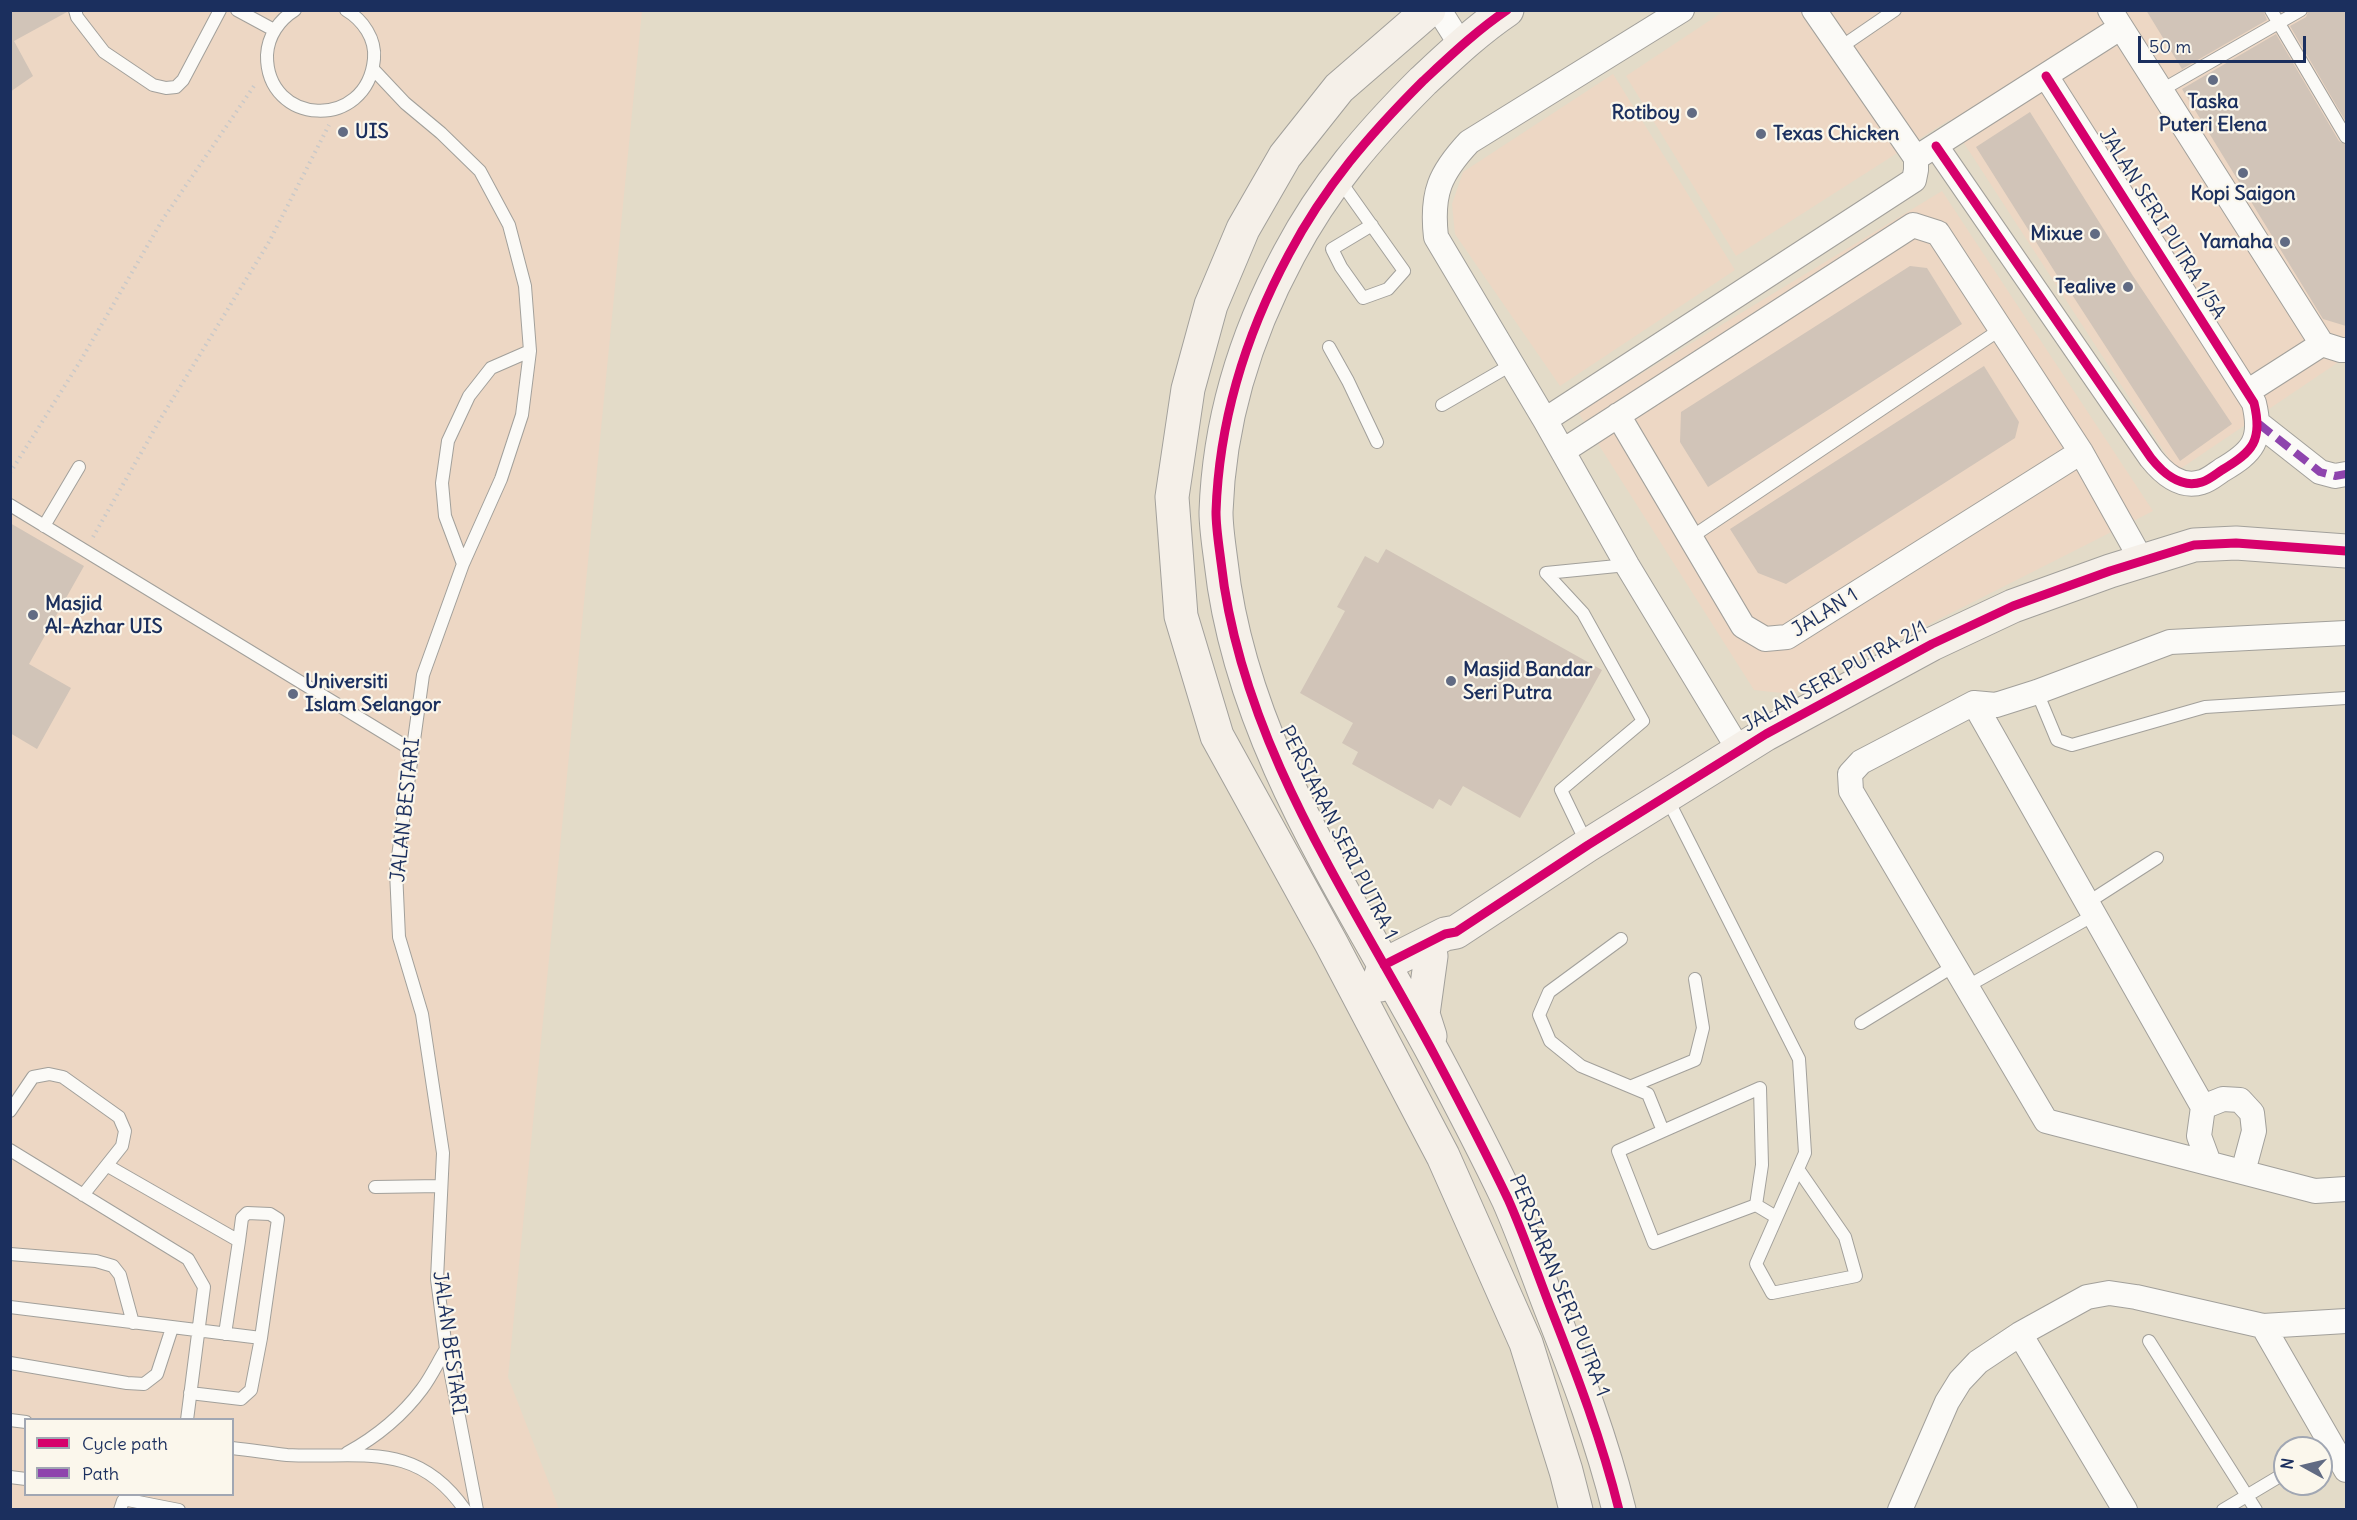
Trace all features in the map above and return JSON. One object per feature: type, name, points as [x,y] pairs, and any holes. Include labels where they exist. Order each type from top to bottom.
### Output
[{"type":"street","points":[[1379,54],[1390,33],[1397,10]]},
{"type":"street","points":[[1429,10],[1339,88],[1285,156],[1244,229],[1211,305],[1188,389],[1172,497],[1181,616],[1217,736],[1294,875],[1443,1156],[1526,1342],[1576,1509]]},
{"type":"street","points":[[1439,10],[1461,45]]},
{"type":"street","points":[[1682,10],[1469,142],[1452,161],[1438,186],[1433,213],[1436,237],[1545,420],[1627,565],[1739,750]]},
{"type":"street","points":[[1814,10],[1926,152],[2164,474],[2181,482],[2201,482],[2241,459],[2254,444],[2259,424],[2320,472],[2335,476],[2346,474]]},
{"type":"street","name":"PERSIARAN SERI PUTRA 1","points":[[1503,11],[1461,45],[1380,123],[1336,176],[1310,214],[1274,281],[1243,357],[1224,432],[1216,515],[1226,606],[1251,696],[1292,791],[1341,889],[1386,975],[1436,1056],[1509,1202],[1594,1425],[1619,1509]]},
{"type":"street","points":[[1545,420],[1914,180],[1926,152],[2046,76],[2115,19],[2322,344],[2346,350]]},
{"type":"street","name":"JALAN SERI PUTRA 1/5A","points":[[2046,76],[2254,403],[2259,424]]},
{"type":"street","points":[[1563,451],[1913,225],[1938,233],[2081,452],[2142,561]]},
{"type":"street","points":[[2247,392],[2322,344]]},
{"type":"street","name":"JALAN 1","points":[[1618,415],[1743,626],[1766,639],[1787,637],[2081,452]]},
{"type":"street","name":"JALAN SERI PUTRA 2/1","points":[[1386,975],[1428,950],[1452,940],[1456,932],[1739,750],[1953,634],[2013,606],[2194,545],[2236,543],[2346,551]]},
{"type":"street","points":[[2346,633],[2170,642],[1996,705],[1974,703],[1861,762],[1850,774],[1851,791],[2046,1121],[2315,1191],[2346,1189]]},
{"type":"street","points":[[1974,703],[2203,1107],[2199,1136],[2209,1163]]},
{"type":"street","points":[[1294,875],[1316,896],[1337,930],[1351,961],[1363,972],[1386,975],[1384,1012],[1432,1112],[1443,1156]]},
{"type":"street","points":[[1341,889],[1394,936],[1428,950],[1423,1014],[1436,1056]]},
{"type":"street","points":[[2203,1107],[2223,1099],[2240,1100],[2252,1113],[2254,1131],[2243,1172]]},
{"type":"street","points":[[1900,1509],[1947,1402],[1960,1381],[1978,1362],[2020,1334],[2086,1297],[2109,1293],[2136,1297],[2263,1326],[2346,1322]]},
{"type":"street","points":[[2263,1326],[2319,1436]]},
{"type":"street","points":[[2020,1334],[2125,1509]]},
{"type":"street","points":[[2333,1456],[2346,1470]]},
{"type":"lane","points":[[75,10],[77,17],[104,52],[153,85],[166,88],[176,87],[183,80],[220,10]]},
{"type":"lane","points":[[237,10],[274,30]]},
{"type":"lane","points":[[295,10],[286,16],[274,30],[267,48],[267,67],[273,84],[285,99],[301,108],[319,112],[337,109],[354,100],[366,87],[373,69],[374,54],[371,39],[352,12]]},
{"type":"lane","points":[[1841,47],[1895,10]]},
{"type":"lane","points":[[2271,10],[2346,137]]},
{"type":"lane","points":[[2160,91],[2301,10]]},
{"type":"lane","name":"JALAN BESTARI","points":[[373,69],[405,103],[441,132],[480,171],[509,225],[525,286],[530,351],[522,415],[501,479],[463,564],[423,675],[396,871],[399,937],[422,1014],[443,1153],[437,1279],[446,1349],[477,1509]]},
{"type":"lane","points":[[1336,176],[1372,225],[1404,271],[1388,289],[1364,298],[1341,267],[1332,249],[1372,225]]},
{"type":"lane","points":[[1690,538],[2001,329]]},
{"type":"lane","points":[[1329,346],[1377,442]]},
{"type":"lane","points":[[463,564],[445,516],[442,483],[448,441],[469,396],[491,368],[530,351]]},
{"type":"lane","points":[[1442,405],[1511,365]]},
{"type":"lane","points":[[44,526],[79,467]]},
{"type":"lane","points":[[10,505],[412,750]]},
{"type":"lane","points":[[1588,845],[1561,790],[1643,721],[1583,613],[1546,573],[1627,565]]},
{"type":"lane","points":[[2037,692],[2057,740],[2072,745],[2205,707],[2346,698]]},
{"type":"lane","points":[[1666,796],[1799,1059],[1805,1153],[1756,1264],[1772,1293],[1856,1276],[1845,1237],[1798,1169]]},
{"type":"lane","points":[[1861,1023],[1960,977],[2091,909],[2157,858]]},
{"type":"lane","points":[[1621,939],[1550,992],[1539,1015],[1550,1041],[1581,1066],[1648,1094],[1663,1131]]},
{"type":"lane","points":[[1632,1086],[1695,1060],[1702,1028],[1695,979]]},
{"type":"lane","points":[[10,1112],[33,1077],[49,1074],[63,1077],[119,1117],[125,1131],[122,1146],[83,1195]]},
{"type":"lane","points":[[1760,1088],[1762,1165],[1756,1205],[1654,1243],[1618,1151],[1760,1088]]},
{"type":"lane","points":[[10,1150],[188,1259],[204,1287],[187,1418]]},
{"type":"lane","points":[[108,1166],[239,1241]]},
{"type":"lane","points":[[375,1187],[441,1186]]},
{"type":"lane","points":[[1756,1205],[1776,1217]]},
{"type":"lane","points":[[190,1393],[241,1399],[251,1390],[278,1219],[270,1214],[247,1213],[242,1218],[225,1334]]},
{"type":"lane","points":[[10,1254],[96,1261],[113,1266],[120,1275],[133,1323]]},
{"type":"lane","points":[[10,1307],[261,1338]]},
{"type":"lane","points":[[10,1363],[144,1384],[157,1374],[172,1328]]},
{"type":"lane","points":[[2148,1341],[2256,1509]]},
{"type":"lane","points":[[343,1455],[370,1440],[393,1421],[422,1389],[446,1349]]},
{"type":"lane","points":[[234,1448],[287,1455],[377,1454],[404,1461],[428,1471],[447,1487],[465,1509]]},
{"type":"lane","points":[[2223,1509],[2273,1480]]},
{"type":"lane","points":[[125,1501],[179,1509]]},
{"type":"path","points":[[10,473],[81,360],[163,219],[267,67]]},
{"type":"path","points":[[85,550],[173,399],[269,242],[337,109]]},
{"type":"shaded area","name":"Universiti Islam Selangor","points":[[10,11],[642,11],[508,1377],[559,1509],[11,1509]]},
{"type":"shaded area","points":[[1724,11],[2346,11],[2346,357],[2177,471],[1949,120],[1736,256],[1626,76]]},
{"type":"shaded area","points":[[1613,74],[1735,270],[1560,386],[1455,234],[1452,204],[1463,172]]},
{"type":"shaded area","points":[[1942,191],[2153,511],[1791,694],[1754,690],[1578,412]]},
{"type":"building","points":[[10,10],[67,10],[14,41],[33,76],[10,92]]},
{"type":"building","points":[[2146,10],[2263,10],[2267,20],[2182,69]]},
{"type":"building","points":[[2309,10],[2346,10],[2346,122],[2290,26],[2306,17]]},
{"type":"building","points":[[2276,34],[2339,141],[2346,145],[2346,326],[2323,319],[2182,89]]},
{"type":"building","points":[[2030,112],[2133,276],[2232,424],[2180,461],[2069,290],[2067,291],[1976,147]]},
{"type":"building","points":[[1910,266],[1927,268],[1962,324],[1708,487],[1680,442],[1681,412]]},
{"type":"building","points":[[1984,366],[2019,422],[2015,438],[1786,584],[1758,573],[1730,529]]},
{"type":"building","name":"Masjid Al-Azhar UIS","points":[[10,523],[84,566],[29,664],[71,688],[37,749],[10,733]]},
{"type":"building","name":"Masjid Bandar Seri Putra","points":[[1386,549],[1602,670],[1520,818],[1463,786],[1451,806],[1439,799],[1433,809],[1352,764],[1358,752],[1342,743],[1353,723],[1300,693],[1345,611],[1337,607],[1365,556],[1378,563]]},
{"type":"marked path","points":[[2259,424],[2320,472],[2335,476],[2346,474]]},
{"type":"cycle path","points":[[1507,10],[1453,53],[1384,121],[1349,162],[1303,229],[1260,315],[1238,378],[1223,444],[1218,478],[1216,524],[1232,629],[1251,694],[1275,757],[1336,879],[1435,1056],[1508,1199],[1588,1408],[1619,1510]]},
{"type":"cycle path","points":[[1936,146],[2151,458],[2167,474],[2179,481],[2194,484],[2210,478],[2241,457],[2253,444],[2257,427],[2254,403],[2046,76]]},
{"type":"cycle path","points":[[1384,965],[1445,934],[1456,932],[1588,845],[1766,734],[1932,644],[2013,606],[2110,571],[2194,545],[2236,543],[2346,551]]},
{"type":"place","name":"Taska Puteri Elena","points":[[2213,80]]},
{"type":"place","name":"Rotiboy","points":[[1692,113]]},
{"type":"place","name":"UIS","points":[[343,132]]},
{"type":"place","name":"Texas Chicken","points":[[1761,134]]},
{"type":"place","name":"Kopi Saigon","points":[[2243,173]]},
{"type":"place","name":"Mixue","points":[[2095,234]]},
{"type":"place","name":"Yamaha","points":[[2285,242]]},
{"type":"place","name":"Tealive","points":[[2128,287]]},
{"type":"place","name":"Masjid Al-Azhar UIS","points":[[33,615]]},
{"type":"place","name":"Masjid Bandar Seri Putra","points":[[1451,681]]},
{"type":"place","name":"Universiti Islam Selangor","points":[[293,694]]}]
